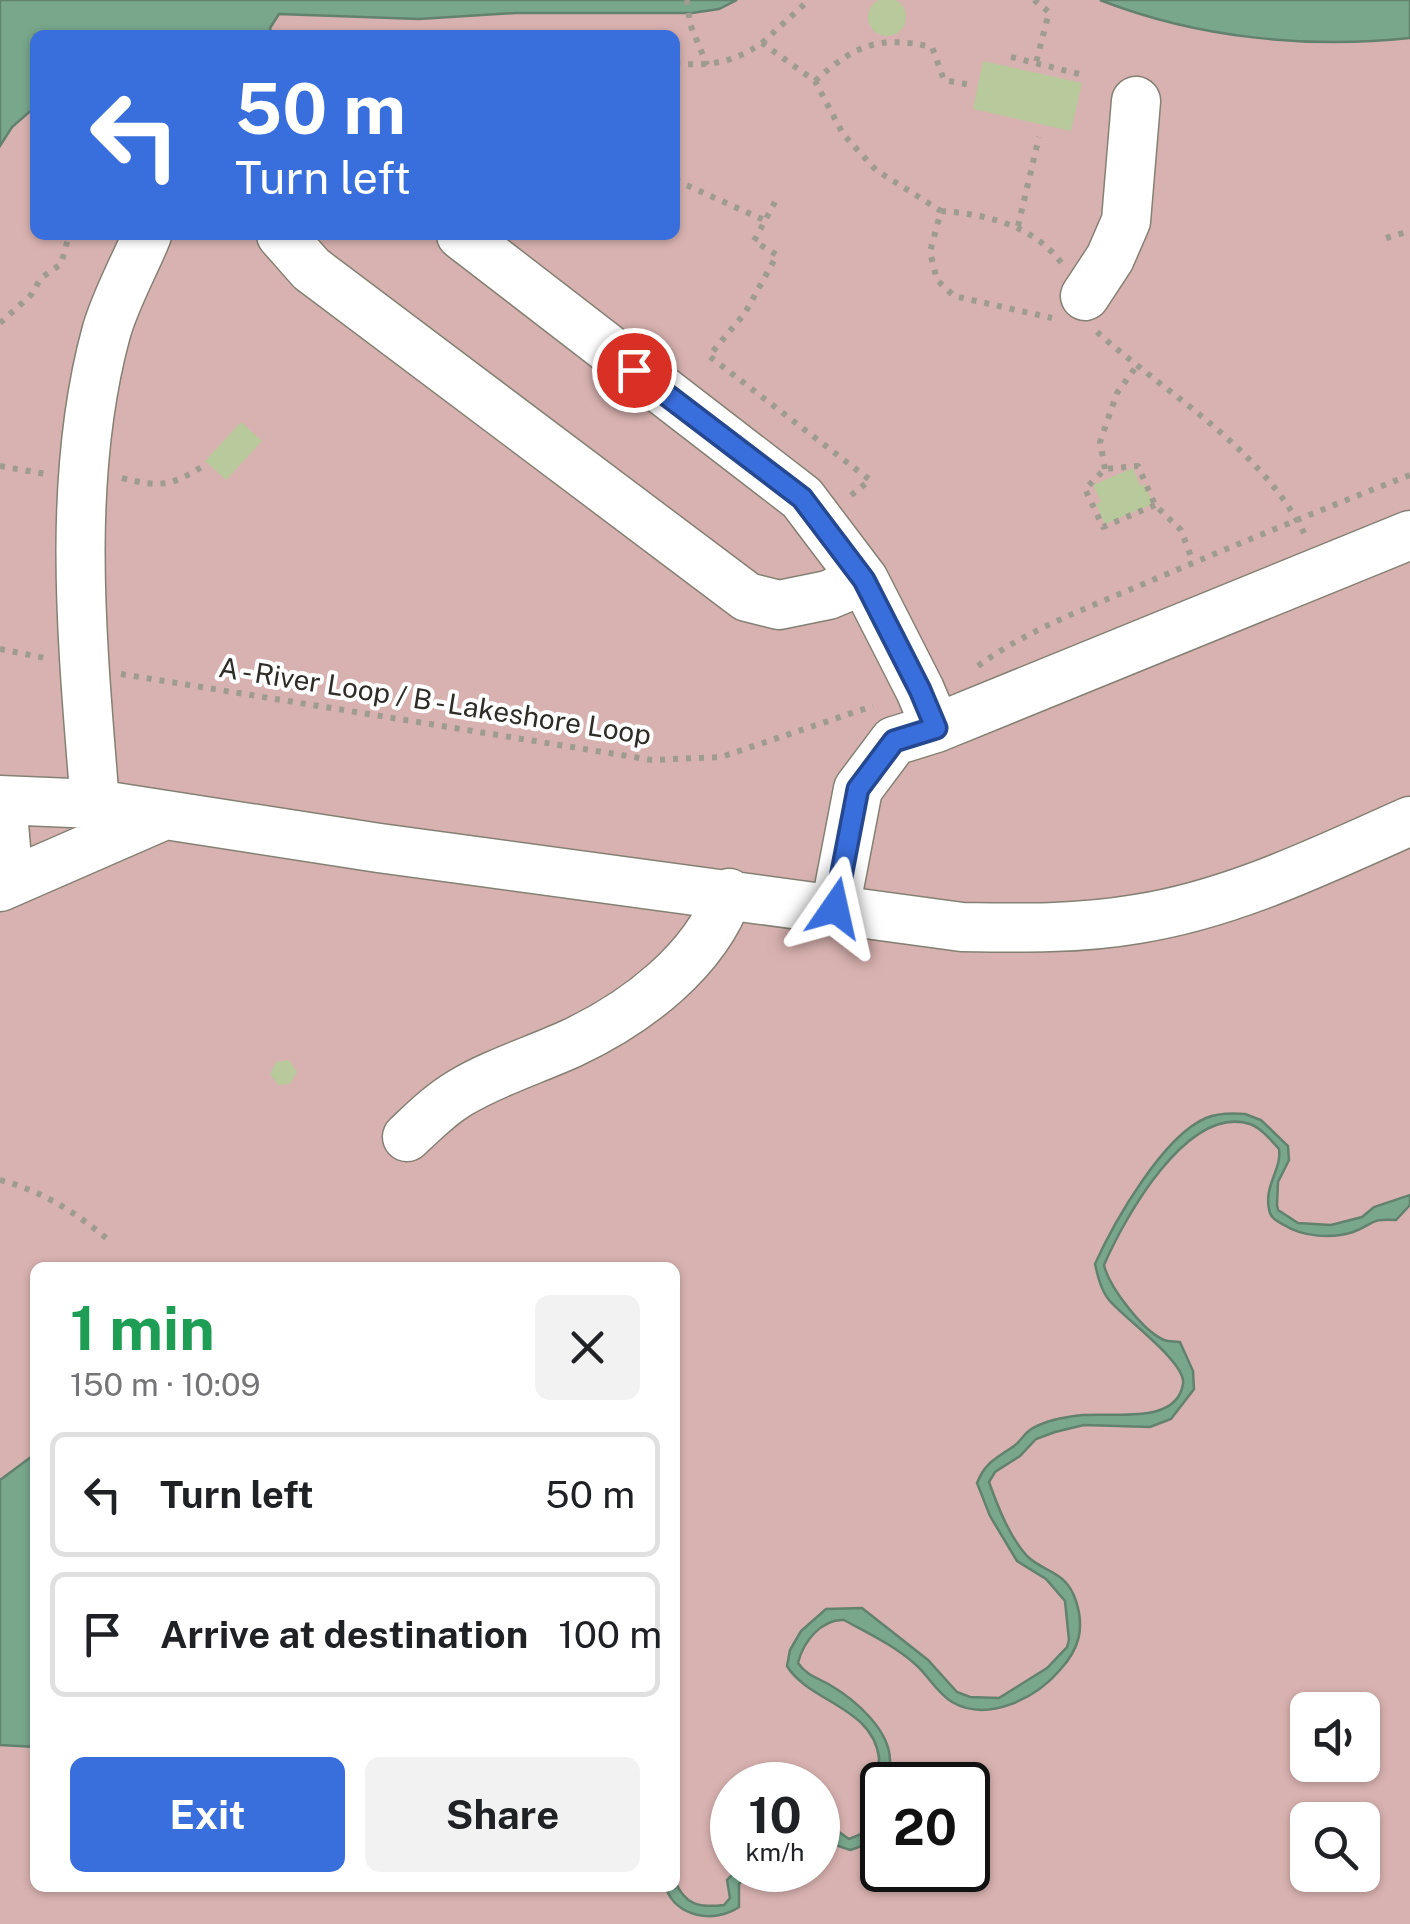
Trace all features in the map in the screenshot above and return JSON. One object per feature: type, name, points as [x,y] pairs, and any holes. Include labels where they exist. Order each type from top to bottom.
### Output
[{"type":"lane","points":[[1081,315],[1126,220],[1136,101]]},
{"type":"lane","points":[[95,804],[85,668],[80,479],[106,332],[145,240]]},
{"type":"lane","points":[[285,240],[310,269],[747,597],[779,605],[828,595],[864,580]]},
{"type":"lane","points":[[467,240],[802,498],[864,580],[928,709]]},
{"type":"lane","points":[[835,908],[858,789],[894,741],[928,709],[1410,535]]},
{"type":"lane","points":[[164,814],[4,885],[1,801],[95,804],[164,814],[379,848],[962,926],[1059,928],[1140,919],[1239,893],[1410,821]]},
{"type":"lane","points":[[408,1137],[432,1112],[460,1093],[574,1042],[626,1012],[667,980],[707,939],[730,893]]},
{"type":"path","points":[[687,0],[690,24],[708,65]]},
{"type":"path","points":[[680,64],[708,65],[740,58],[809,0]]},
{"type":"path","points":[[1034,0],[1050,12],[1036,63]]},
{"type":"path","points":[[762,43],[816,81],[844,134],[876,170],[941,211],[970,213],[1018,226],[1054,253],[1081,315],[1136,367],[1227,436],[1298,519]]},
{"type":"path","points":[[816,81],[836,62],[865,44],[900,43],[932,47],[944,80],[971,86]]},
{"type":"path","points":[[1011,57],[1083,75]]},
{"type":"path","points":[[1018,226],[1039,137]]},
{"type":"path","points":[[680,182],[764,220]]},
{"type":"path","points":[[775,202],[754,242],[778,256],[745,313],[709,356],[870,480],[845,500]]},
{"type":"path","points":[[941,211],[930,252],[937,280],[954,296],[1081,315]]},
{"type":"path","points":[[1386,238],[1410,231]]},
{"type":"path","points":[[0,323],[30,295],[41,278],[60,264],[67,240]]},
{"type":"path","points":[[1105,469],[1100,442],[1117,393],[1136,367]]},
{"type":"path","points":[[1155,504],[1103,527],[1085,489],[1105,469],[1138,466],[1155,504],[1180,530],[1193,562]]},
{"type":"path","name":"A - River Loop / B - Lakeshore Loop","points":[[0,648],[85,668],[652,760],[721,758],[928,709],[1005,646],[1047,625],[1410,475]]},
{"type":"path","points":[[0,1180],[43,1195],[78,1214],[110,1242]]},
{"type":"shaded area","points":[[0,0],[1410,0],[1410,1924],[0,1924]]},
{"type":"shaded area","points":[[0,0],[737,0],[719,9],[692,13],[516,13],[419,19],[279,14],[271,30],[30,30],[30,111],[12,127],[0,146]]},
{"type":"shaded area","points":[[1100,0],[1410,0],[1410,38],[1332,42],[1253,37],[1175,24]]},
{"type":"shaded area","points":[[1245,1114],[1261,1120],[1288,1146],[1289,1160],[1278,1182],[1277,1205],[1278,1210],[1298,1223],[1331,1225],[1362,1217],[1374,1207],[1410,1195],[1410,1205],[1396,1220],[1376,1221],[1345,1234],[1318,1236],[1300,1232],[1271,1215],[1268,1200],[1279,1149],[1262,1131],[1250,1124],[1226,1122],[1203,1131],[1181,1148],[1142,1195],[1104,1265],[1137,1318],[1164,1340],[1180,1342],[1193,1371],[1194,1389],[1171,1419],[1150,1427],[1084,1425],[1036,1439],[1020,1456],[995,1472],[989,1482],[1005,1521],[1027,1556],[1061,1578],[1072,1591],[1080,1621],[1076,1646],[1060,1670],[1038,1690],[1010,1704],[981,1710],[952,1702],[920,1668],[881,1640],[844,1620],[828,1623],[809,1640],[798,1663],[850,1698],[878,1727],[890,1762],[879,1762],[874,1741],[865,1727],[797,1678],[787,1666],[790,1650],[801,1631],[826,1609],[862,1608],[928,1660],[957,1692],[970,1697],[999,1698],[1047,1668],[1067,1647],[1065,1601],[1046,1579],[1017,1561],[990,1516],[977,1483],[992,1461],[1040,1425],[1074,1416],[1154,1412],[1178,1398],[1182,1375],[1109,1300],[1095,1264],[1127,1204],[1173,1142],[1206,1118]]},
{"type":"shaded area","points":[[30,1458],[30,1747],[0,1745],[0,1480]]},
{"type":"shaded area","points":[[840,1833],[849,1839],[860,1835],[860,1847],[850,1850],[840,1847]]},
{"type":"shaded area","points":[[680,1890],[688,1900],[707,1906],[724,1905],[730,1898],[729,1892],[739,1892],[739,1907],[718,1915],[697,1915],[678,1906],[668,1892]]},
{"type":"building","points":[[880,0],[894,0],[904,10],[904,24],[894,34],[880,34],[870,24],[870,10]]},
{"type":"building","points":[[983,61],[1082,83],[1071,131],[973,109]]},
{"type":"building","points":[[241,422],[262,441],[226,480],[205,461]]},
{"type":"building","points":[[1133,468],[1153,504],[1105,524],[1093,485]]},
{"type":"building","points":[[289,1060],[297,1072],[290,1084],[278,1085],[270,1074],[276,1062]]},
{"type":"route","points":[[634,370],[802,498],[864,580],[936,728],[894,741],[858,789],[835,908]]}]
